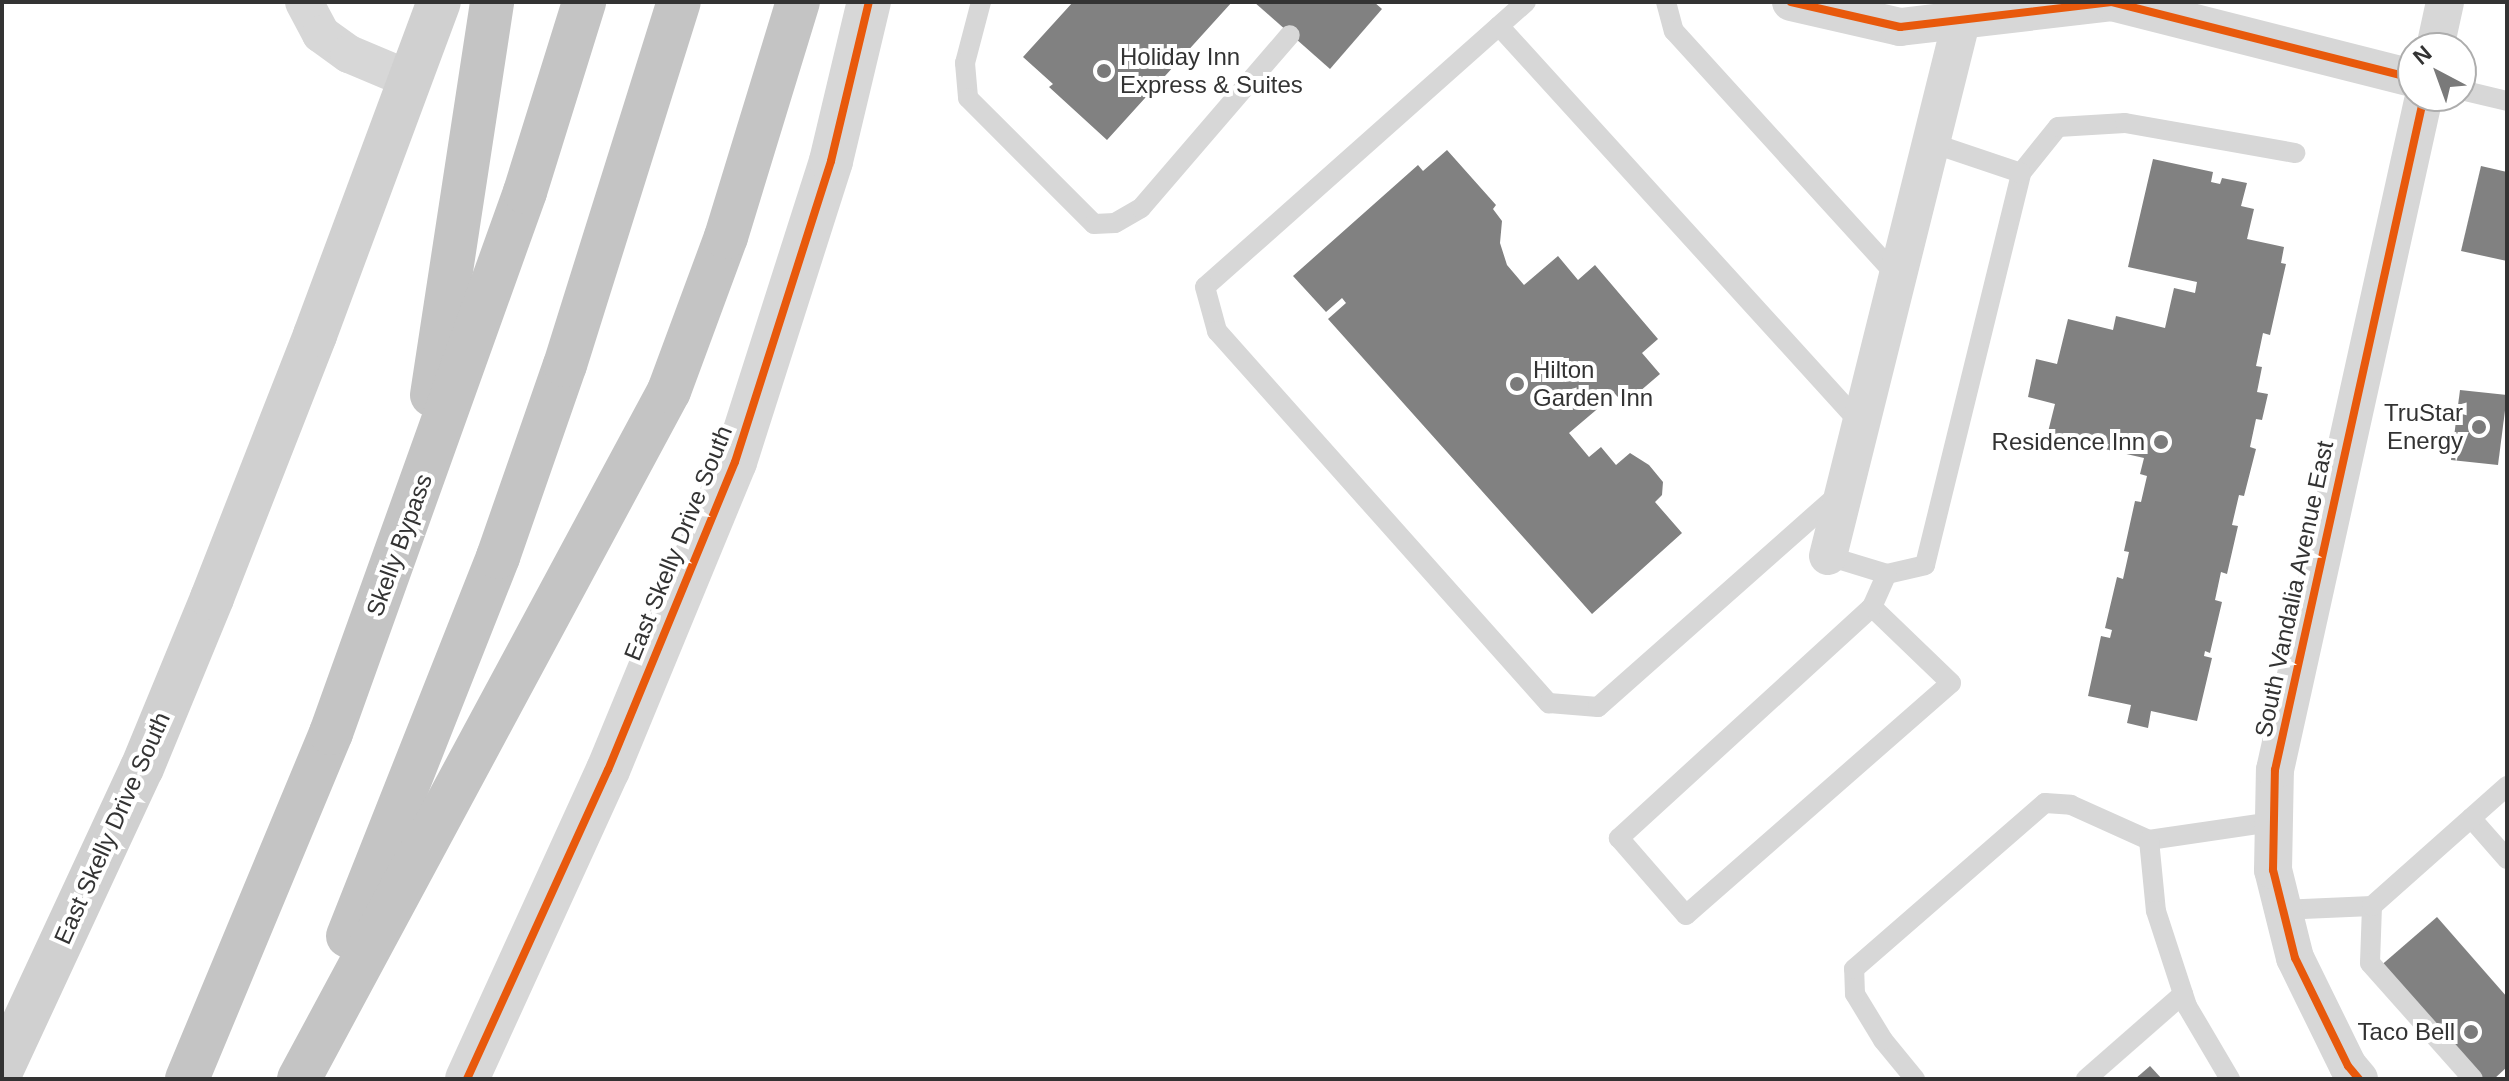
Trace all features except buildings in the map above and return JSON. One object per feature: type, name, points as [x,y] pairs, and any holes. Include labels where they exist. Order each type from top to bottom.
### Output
[{"type":"highway","points":[[417,496],[492,2]]},
{"type":"highway","name":"Skelly Bypass","points":[[187,1079],[331,733],[525,192],[584,2]]},
{"type":"highway","points":[[291,1079],[498,557],[565,365],[679,2]]},
{"type":"highway","points":[[299,1079],[669,391],[726,237],[798,2]]},
{"type":"main road","name":"East Skelly Drive South","points":[[2,1069],[148,754],[310,349],[439,2]]},
{"type":"street","points":[[304,2],[321,34],[349,54],[411,80]]},
{"type":"street","name":"East Skelly Drive South","points":[[467,1079],[608,770],[735,462],[831,161],[869,2]]},
{"type":"street","points":[[1791,2],[1900,27],[1964,11],[2112,2],[2397,74]]},
{"type":"street","points":[[2438,32],[2445,2]]},
{"type":"street","points":[[1828,556],[1964,11]]},
{"type":"street","name":"South Vandalia Avenue East","points":[[2359,1079],[2348,1066],[2295,958],[2273,870],[2275,770],[2420,112]]},
{"type":"lane","points":[[981,2],[965,63],[968,98],[1094,224],[1115,223],[1141,208],[1290,35]]},
{"type":"lane","points":[[1526,2],[1205,287],[1217,331],[1549,703],[1598,707],[1845,488]]},
{"type":"lane","points":[[1666,2],[1674,31],[1898,277]]},
{"type":"lane","points":[[1499,26],[1861,424]]},
{"type":"lane","points":[[2477,94],[2507,101]]},
{"type":"lane","points":[[1828,556],[1887,574],[1925,565],[2021,173],[2058,127],[2125,123],[2295,153]]},
{"type":"lane","points":[[1932,143],[2021,173]]},
{"type":"lane","points":[[1872,607],[1951,683],[1686,915],[1619,838],[1872,607],[1887,574]]},
{"type":"lane","points":[[2283,910],[2372,906],[2507,786]]},
{"type":"lane","points":[[1915,1079],[1883,1040],[1855,994],[1854,969],[2045,803],[2071,805],[2149,840],[2273,822]]},
{"type":"lane","points":[[2471,818],[2507,859]]},
{"type":"lane","points":[[2149,840],[2156,911],[2183,994],[2230,1079]]},
{"type":"lane","points":[[2372,906],[2370,963],[2473,1079]]},
{"type":"lane","points":[[2086,1079],[2183,994]]},
{"type":"cycle path","points":[[467,1079],[608,770],[735,462],[831,161],[869,2]]},
{"type":"cycle path","points":[[1791,2],[1900,27],[2112,2],[2397,74]]},
{"type":"cycle path","points":[[2359,1079],[2348,1066],[2295,958],[2273,870],[2275,770],[2420,112]]},
{"type":"place","name":"Holiday Inn Express & Suites","points":[[1104,71]]},
{"type":"place","name":"Hilton Garden Inn","points":[[1517,384]]},
{"type":"place","name":"TruStar Energy","points":[[2479,427]]},
{"type":"place","name":"Residence Inn","points":[[2161,442]]},
{"type":"place","name":"Taco Bell","points":[[2471,1032]]}]
